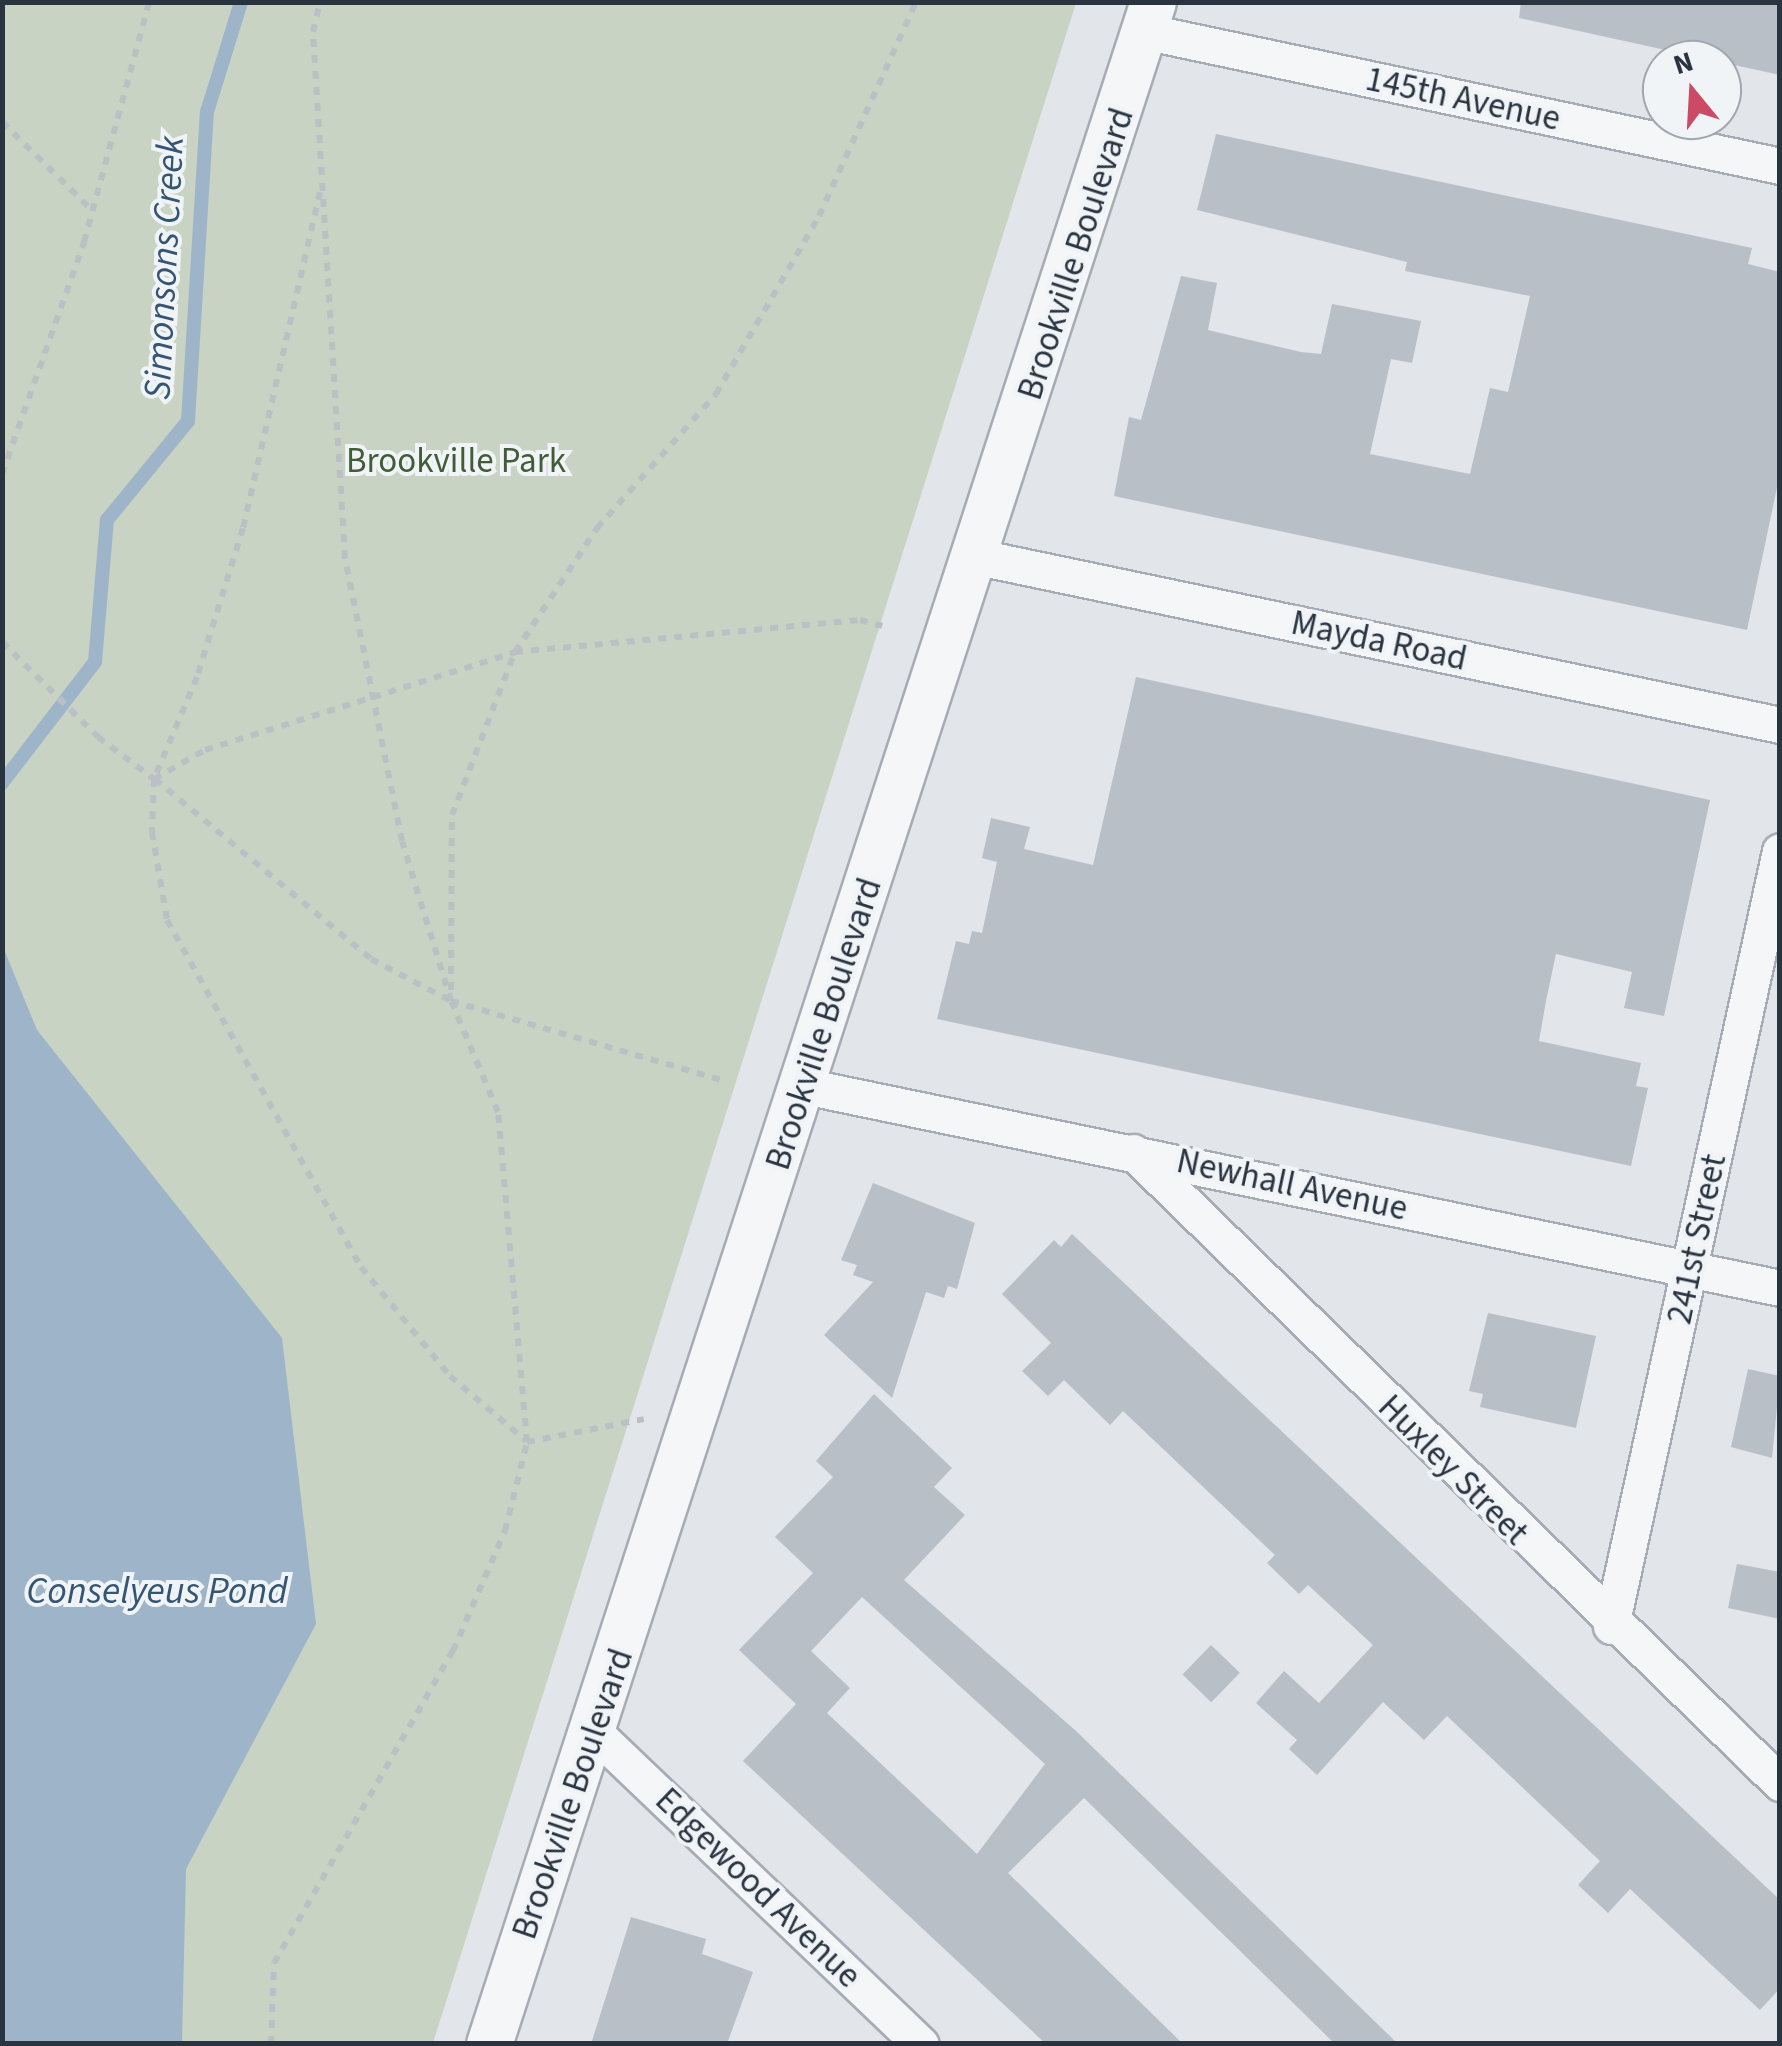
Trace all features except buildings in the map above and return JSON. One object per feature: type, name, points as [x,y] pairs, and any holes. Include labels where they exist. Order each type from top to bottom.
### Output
[{"type":"street","name":"145th Avenue","points":[[1150,17],[1780,166]]},
{"type":"street","name":"Brookville Boulevard","points":[[489,2044],[978,557],[1150,17]]},
{"type":"street","name":"Mayda Road","points":[[978,557],[1780,725]]},
{"type":"street","name":"241st Street","points":[[1611,1626],[1780,851]]},
{"type":"street","name":"Newhall Avenue","points":[[804,1086],[1780,1288]]},
{"type":"street","name":"Huxley Street","points":[[1132,1152],[1611,1626],[1780,1783]]},
{"type":"street","name":"Edgewood Avenue","points":[[594,1732],[922,2044]]},
{"type":"path","points":[[2,474],[27,420],[92,210],[149,2]]},
{"type":"path","points":[[270,2044],[274,1963],[453,1651],[505,1532],[527,1442],[498,1112],[451,1002],[402,841],[345,558],[312,32],[320,2]]},
{"type":"path","points":[[451,1002],[452,814],[515,652],[597,528],[716,394],[820,216],[916,2]]},
{"type":"path","points":[[2,122],[92,210]]},
{"type":"path","points":[[322,184],[243,528],[197,676],[154,778],[152,832],[167,920],[268,1110],[361,1267],[450,1376],[527,1442]]},
{"type":"path","points":[[154,778],[204,750],[515,652],[860,620],[882,626]]},
{"type":"path","points":[[2,642],[98,737],[154,778],[344,938],[451,1002],[725,1081]]},
{"type":"path","points":[[527,1442],[700,1408]]},
{"type":"green space","name":"Brookville Park","points":[[3,3],[1076,3],[433,2043],[3,2044]]},
{"type":"water","name":"Conselyeus Pond","points":[[3,947],[37,1030],[282,1338],[316,1624],[186,1869],[182,2043],[3,2043]]},
{"type":"waterway","name":"Simonsons Creek","points":[[2,783],[95,662],[107,520],[188,421],[207,112],[241,2]]}]
